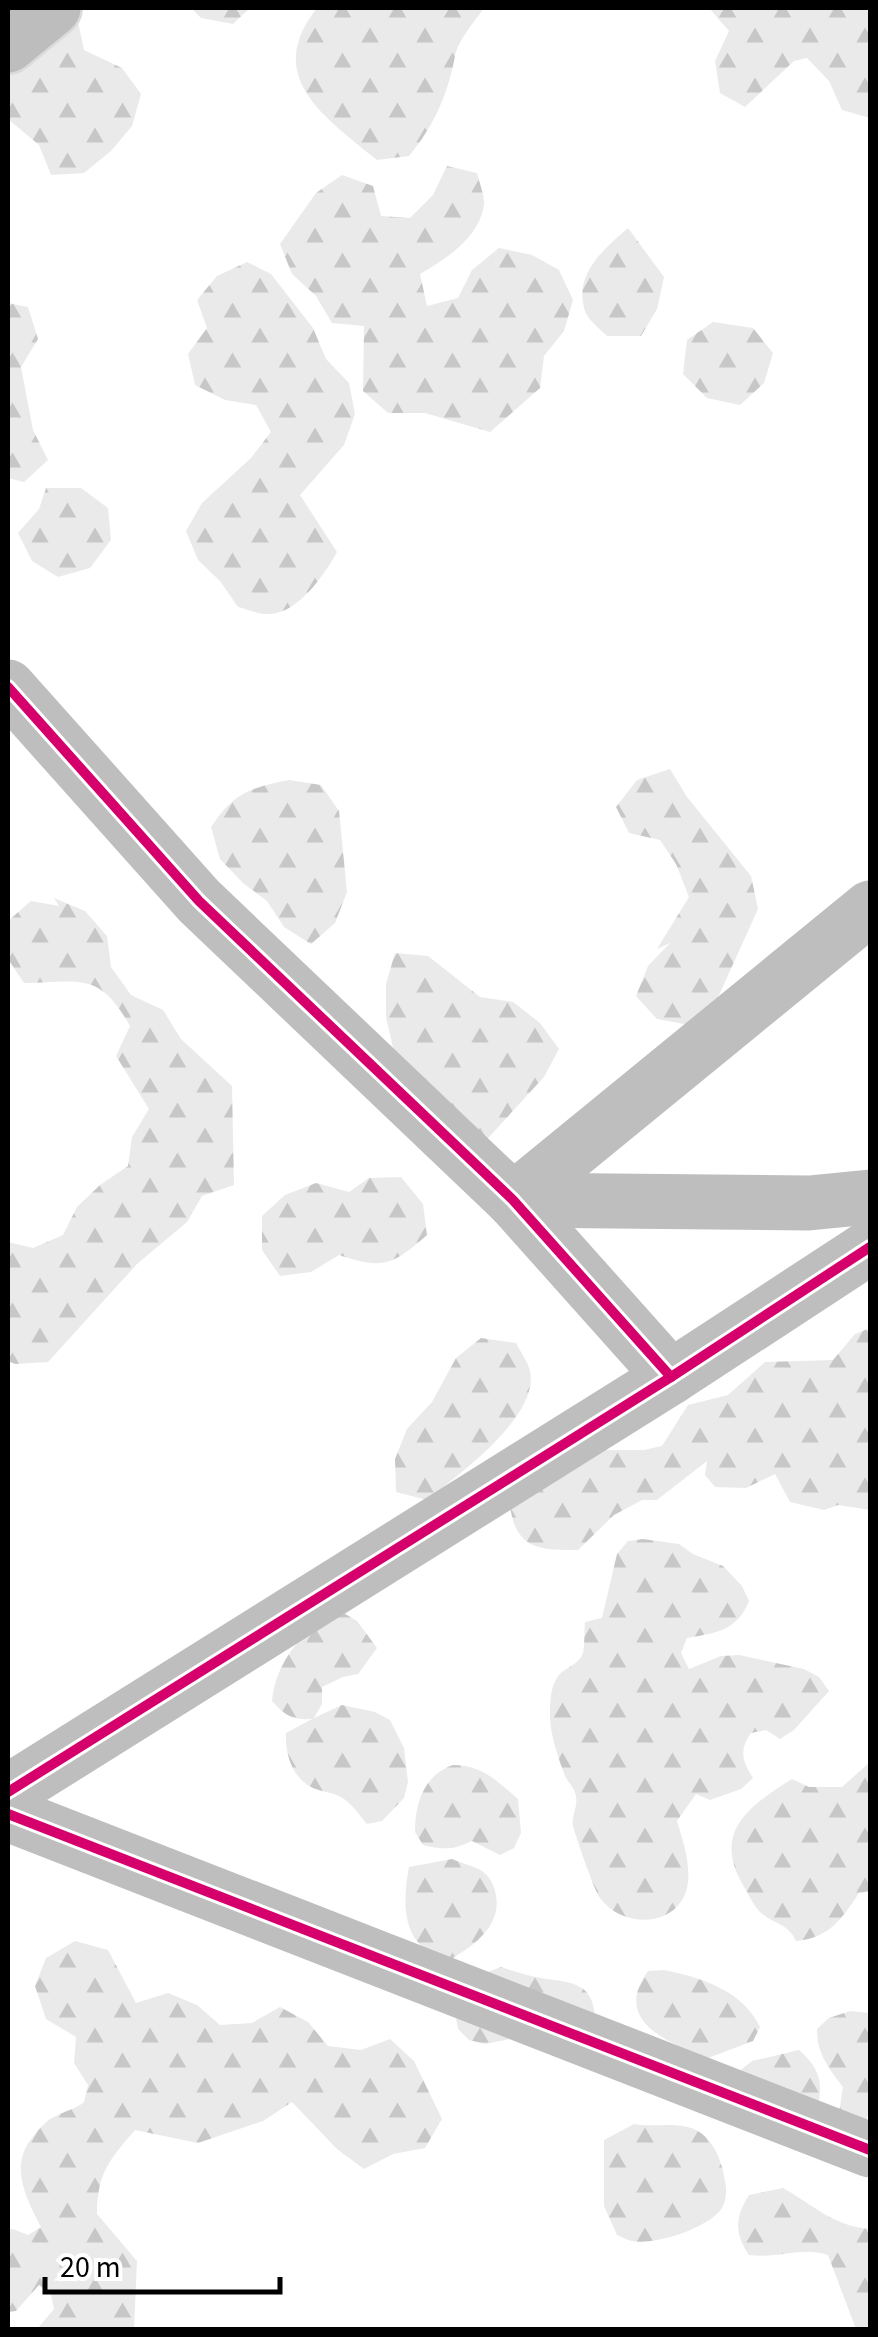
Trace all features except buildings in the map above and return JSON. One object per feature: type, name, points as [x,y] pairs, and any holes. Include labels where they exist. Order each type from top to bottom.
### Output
[{"type":"highway","points":[[8,45],[52,8]]},
{"type":"street","points":[[8,687],[199,901],[513,1200],[672,1377]]},
{"type":"street","points":[[513,1200],[870,908]]},
{"type":"street","points":[[513,1200],[808,1203],[870,1197]]},
{"type":"street","points":[[8,1792],[672,1377],[870,1247]]},
{"type":"street","points":[[8,1814],[870,2150]]},
{"type":"green space","points":[[191,8],[250,8],[233,24],[201,18]]},
{"type":"green space","points":[[317,8],[484,8],[460,44],[439,109],[409,156],[377,160],[321,112],[307,94],[298,75],[296,55],[302,33]]},
{"type":"green space","points":[[709,8],[870,8],[870,118],[842,110],[829,81],[807,58],[794,61],[745,107],[720,93],[715,61],[729,31]]},
{"type":"green space","points":[[77,17],[84,50],[122,68],[141,94],[132,126],[111,151],[84,173],[51,175],[39,145],[8,119],[8,36]]},
{"type":"green space","points":[[447,166],[477,173],[484,205],[476,228],[468,237],[420,274],[427,306],[458,298],[472,270],[499,248],[532,255],[559,270],[573,300],[564,331],[544,356],[540,388],[490,432],[425,413],[388,413],[363,391],[364,326],[332,323],[316,296],[292,274],[280,244],[316,193],[342,175],[373,186],[381,216],[410,218],[433,195]]},
{"type":"green space","points":[[628,228],[664,277],[657,309],[641,336],[607,336],[587,314],[583,285],[593,264]]},
{"type":"green space","points":[[247,262],[271,274],[313,328],[326,359],[349,383],[355,414],[344,445],[300,495],[337,552],[300,600],[269,614],[238,607],[220,581],[198,560],[186,531],[202,503],[251,458],[271,432],[256,405],[225,400],[195,385],[188,354],[207,328],[197,300],[217,276]]},
{"type":"green space","points":[[8,303],[28,307],[38,339],[21,367],[33,430],[48,460],[24,482],[8,478]]},
{"type":"green space","points":[[713,322],[753,328],[773,353],[764,383],[740,405],[707,398],[683,374],[687,340]]},
{"type":"green space","points":[[46,488],[81,488],[108,508],[111,540],[90,568],[58,577],[32,561],[18,533],[39,509]]},
{"type":"green space","points":[[670,769],[687,797],[751,876],[758,909],[715,1004],[689,1025],[657,1019],[636,996],[648,966],[670,943],[657,949],[689,897],[676,864],[660,840],[629,833],[616,807],[637,780]]},
{"type":"green space","points":[[289,780],[321,785],[339,811],[347,892],[335,923],[311,944],[284,927],[267,901],[220,859],[211,827],[235,799]]},
{"type":"green space","points":[[54,898],[85,911],[107,936],[111,967],[131,995],[163,1010],[181,1039],[232,1086],[234,1185],[202,1196],[187,1222],[137,1264],[48,1362],[15,1364],[8,1361],[8,1242],[33,1248],[63,1235],[77,1207],[128,1166],[132,1137],[149,1109],[116,1056],[130,1026],[108,996],[87,984],[24,983],[8,959],[8,921],[31,901],[59,906]]},
{"type":"green space","points":[[395,953],[428,956],[480,997],[513,1002],[540,1023],[559,1049],[544,1077],[479,1148],[393,1048],[386,1017],[386,984]]},
{"type":"green space","points":[[401,1177],[423,1204],[427,1235],[396,1258],[377,1263],[339,1255],[311,1272],[280,1276],[262,1250],[262,1216],[285,1195],[316,1183],[349,1192],[369,1178]]},
{"type":"green space","points":[[870,1328],[870,1510],[838,1505],[824,1510],[790,1502],[775,1474],[746,1488],[715,1487],[705,1475],[707,1461],[657,1500],[642,1500],[614,1515],[578,1550],[541,1548],[518,1531],[510,1506],[595,1450],[662,1446],[688,1405],[728,1395],[765,1362],[833,1360],[855,1334]]},
{"type":"green space","points":[[481,1338],[516,1343],[530,1371],[530,1388],[522,1407],[494,1443],[427,1500],[396,1492],[395,1459],[407,1429],[432,1402],[456,1358]]},
{"type":"green space","points":[[628,1541],[679,1544],[723,1566],[742,1586],[749,1601],[732,1625],[687,1638],[681,1653],[689,1669],[721,1656],[739,1655],[804,1669],[819,1677],[829,1691],[794,1730],[780,1739],[766,1730],[751,1733],[743,1755],[753,1778],[741,1789],[710,1800],[696,1794],[677,1821],[688,1866],[684,1897],[664,1916],[651,1919],[623,1916],[600,1898],[573,1826],[576,1796],[558,1755],[550,1712],[557,1677],[583,1653],[585,1622],[602,1618],[617,1554]]},
{"type":"green space","points":[[342,1612],[357,1621],[377,1648],[358,1674],[322,1687],[322,1704],[314,1718],[342,1705],[375,1712],[390,1720],[404,1748],[408,1782],[404,1798],[382,1821],[367,1824],[344,1799],[313,1788],[295,1772],[286,1733],[312,1719],[290,1716],[272,1701],[279,1673],[294,1647],[316,1626]]},
{"type":"green space","points":[[870,1762],[870,1891],[859,1893],[826,1931],[796,1941],[789,1931],[760,1912],[743,1885],[734,1866],[734,1835],[749,1810],[792,1779],[809,1787],[842,1787]]},
{"type":"green space","points":[[453,1765],[481,1771],[518,1799],[521,1833],[514,1848],[500,1855],[472,1841],[448,1848],[423,1845],[415,1832],[419,1801],[428,1783]]},
{"type":"green space","points":[[452,1859],[487,1875],[497,1903],[486,1932],[451,1959],[422,1947],[414,1936],[406,1896],[409,1867]]},
{"type":"green space","points":[[75,1941],[108,1950],[136,2003],[168,1993],[197,2005],[220,2025],[252,2023],[280,2007],[308,2022],[328,2046],[361,2050],[390,2039],[414,2061],[442,2119],[425,2148],[393,2154],[364,2169],[337,2149],[292,2102],[263,2121],[198,2143],[135,2130],[106,2168],[99,2188],[97,2214],[137,2261],[134,2329],[37,2329],[54,2309],[51,2294],[39,2285],[16,2311],[8,2312],[8,2230],[28,2235],[41,2227],[22,2182],[25,2149],[46,2122],[84,2102],[88,2085],[74,2063],[76,2037],[46,2019],[35,1986],[46,1958]]},
{"type":"green space","points":[[501,1967],[580,1987],[591,1999],[595,2022],[485,2044],[469,2040],[458,2029],[455,2012],[485,1973]]},
{"type":"green space","points":[[664,1970],[706,1982],[732,1995],[760,2027],[753,2041],[708,2058],[650,2028],[636,2004],[638,1989],[648,1971]]},
{"type":"green space","points":[[850,2011],[870,2013],[870,2109],[862,2132],[838,2119],[843,2087],[824,2060],[817,2029],[829,2018]]},
{"type":"green space","points":[[799,2050],[819,2078],[816,2113],[738,2072],[752,2061]]},
{"type":"green space","points":[[634,2124],[681,2126],[705,2137],[718,2156],[725,2182],[725,2201],[717,2214],[696,2228],[654,2241],[632,2241],[617,2235],[604,2206],[604,2140]]},
{"type":"green space","points":[[783,2188],[835,2219],[870,2229],[870,2329],[856,2329],[828,2255],[749,2255],[739,2232],[744,2203],[749,2195]]},
{"type":"cycle path","points":[[8,687],[199,901],[513,1200],[671,1377]]},
{"type":"cycle path","points":[[8,1792],[671,1377],[870,1247]]},
{"type":"cycle path","points":[[8,1814],[870,2150]]}]
